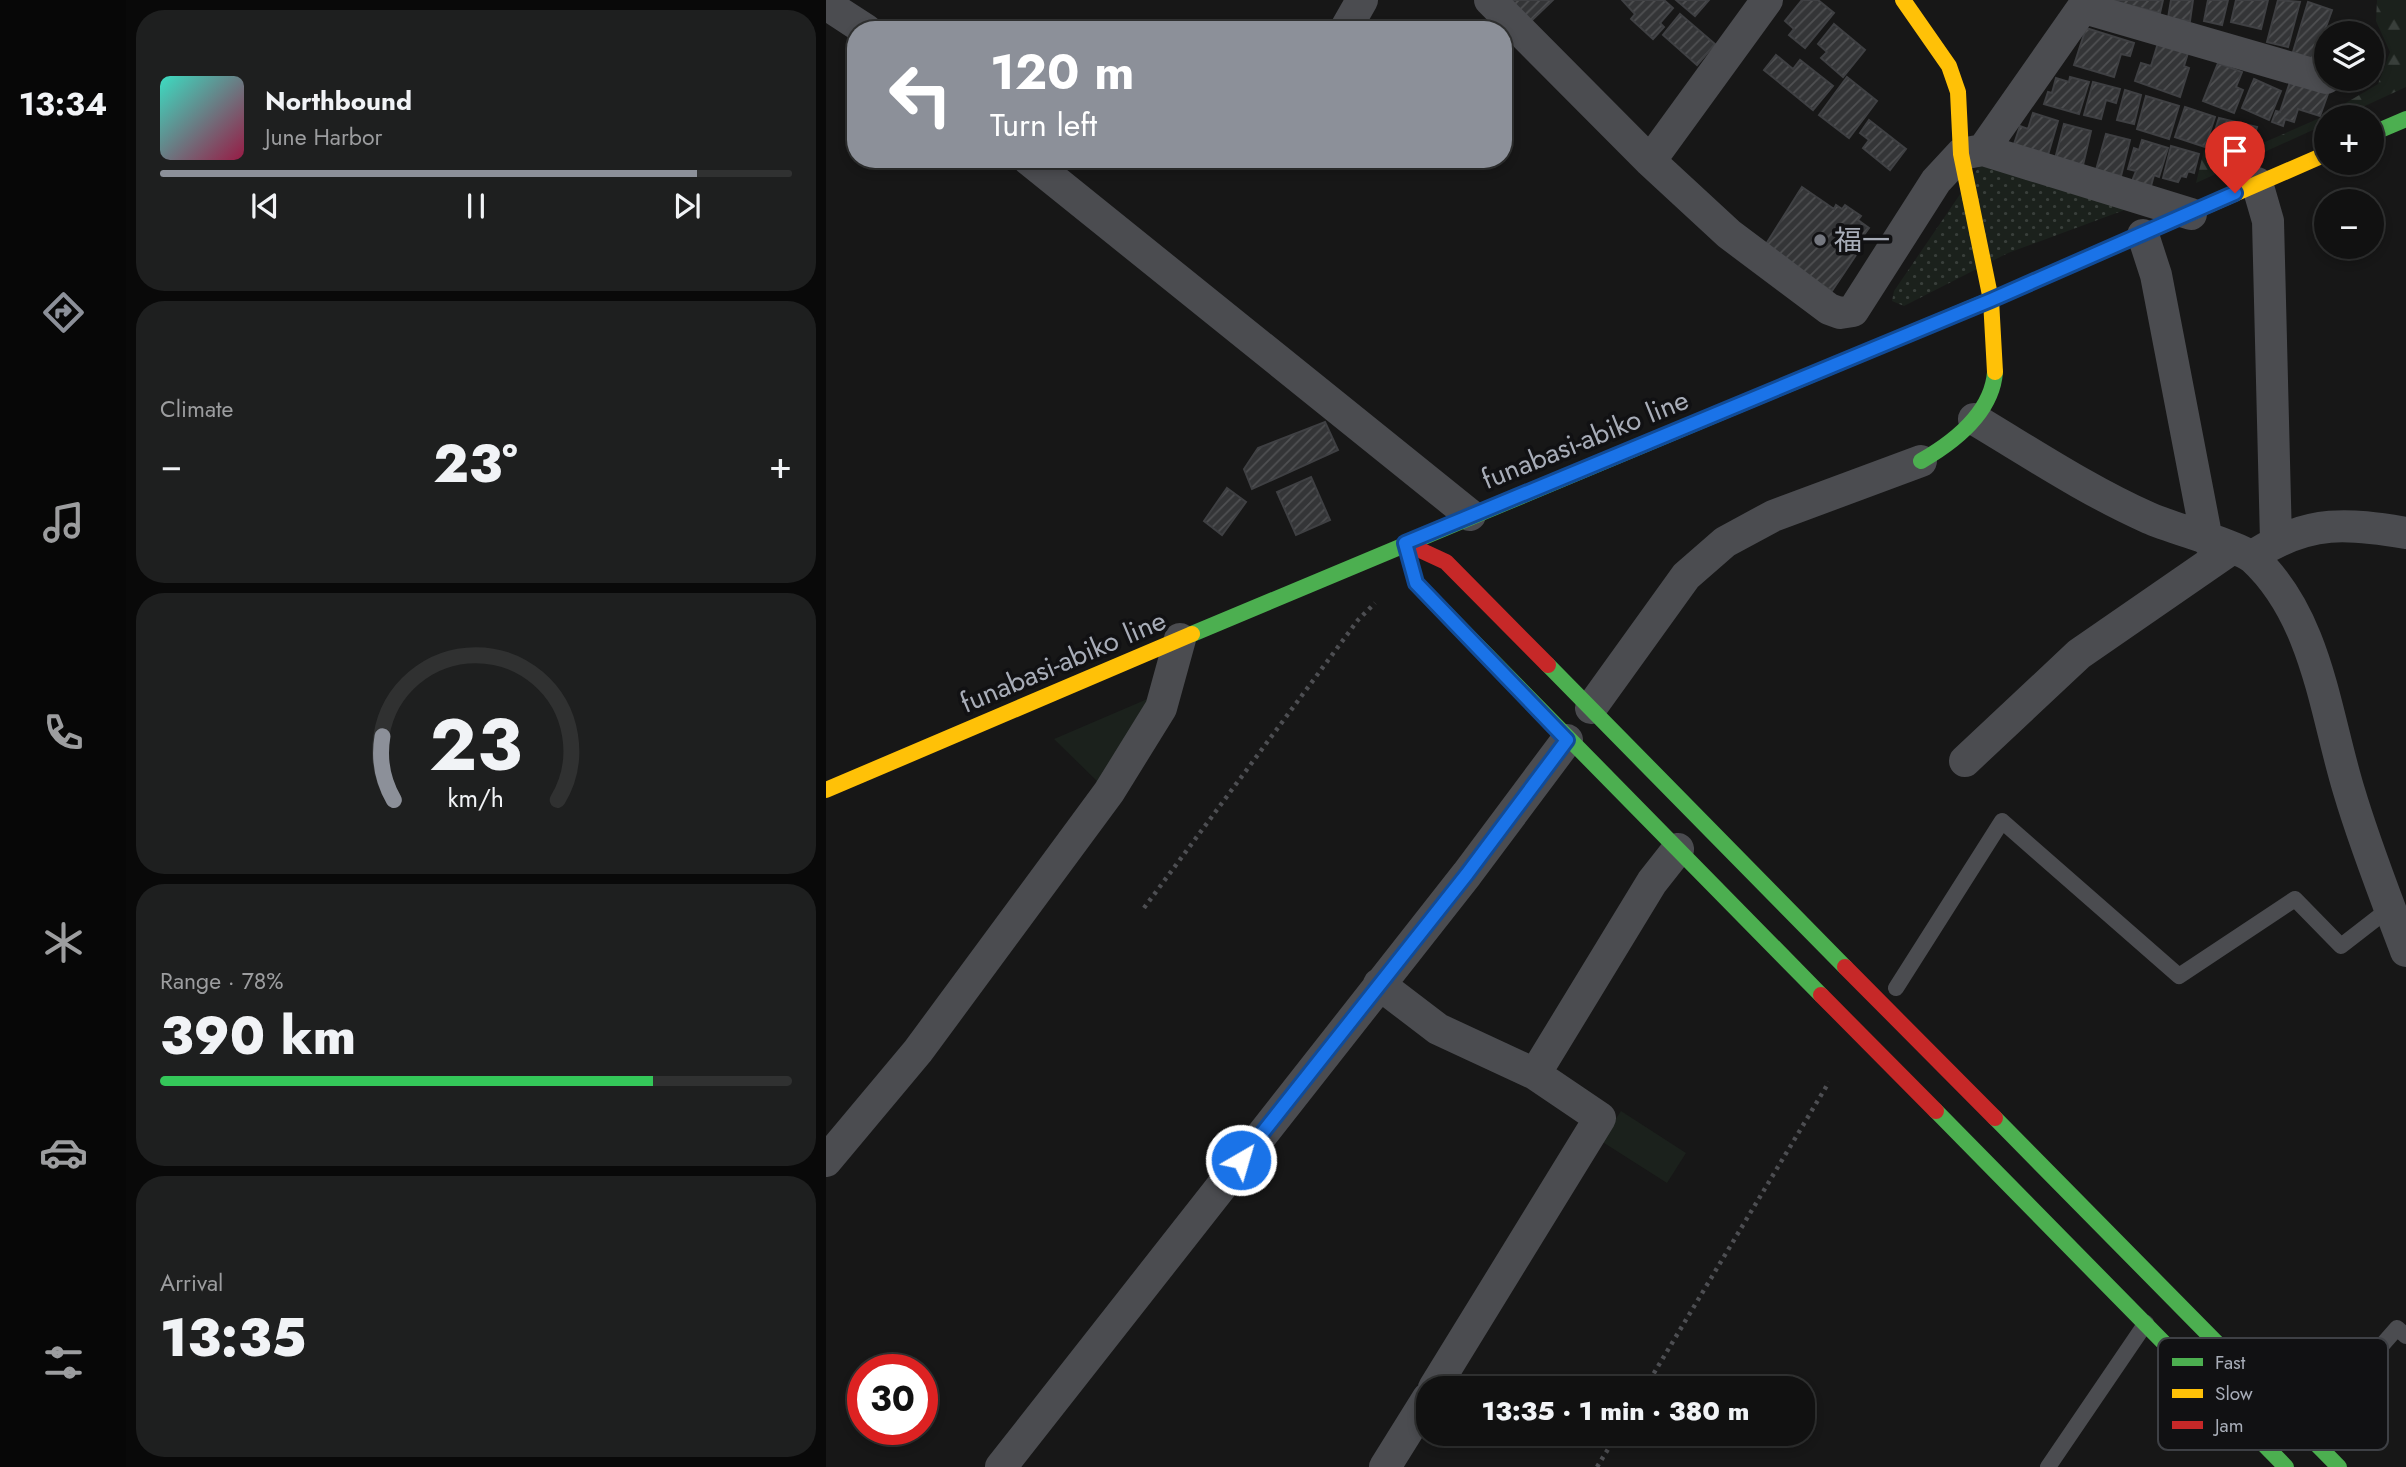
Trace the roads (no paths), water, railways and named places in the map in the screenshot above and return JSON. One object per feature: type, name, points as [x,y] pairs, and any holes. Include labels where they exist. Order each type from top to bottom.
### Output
[{"type":"street","points":[[1350,21],[1362,0]]},
{"type":"street","points":[[1489,0],[1510,21]]},
{"type":"street","points":[[1650,160],[1767,0]]},
{"type":"street","points":[[1591,708],[1686,576],[1726,542],[1773,516],[1921,461],[1948,445],[1974,419],[1994,388],[1996,365],[1991,300],[1972,152],[1958,92],[1950,66],[1903,0]]},
{"type":"street","points":[[826,4],[852,21]]},
{"type":"street","points":[[1512,23],[1729,234],[1818,302],[1840,313],[1853,310],[1936,181],[1972,152],[2086,4],[2314,74]]},
{"type":"street","points":[[2384,128],[2406,119]]},
{"type":"street","points":[[1972,152],[2191,214]]},
{"type":"street","name":"funabasi-abiko line","points":[[826,790],[1470,515],[1991,300],[2314,159]]},
{"type":"street","points":[[1039,168],[1470,515]]},
{"type":"street","points":[[2241,547],[2269,221],[2257,183]]},
{"type":"street","points":[[2143,235],[2241,547],[2280,591],[2297,620],[2321,683],[2348,791],[2406,951]]},
{"type":"street","points":[[1974,419],[2091,489],[2149,518],[2241,547]]},
{"type":"street","points":[[1965,761],[2079,654],[2241,547],[2334,524],[2406,533]]},
{"type":"street","points":[[1405,543],[1446,562],[1591,708],[2157,1308],[2181,1338]]},
{"type":"street","points":[[1405,543],[1416,583],[2007,1187],[2191,1338]]},
{"type":"street","points":[[826,1161],[918,1051],[1109,792],[1161,708],[1181,639]]},
{"type":"street","points":[[1001,1467],[1567,740]]},
{"type":"street","points":[[1535,1074],[1651,882],[1678,849]]},
{"type":"street","points":[[1379,984],[1438,1029],[1535,1074],[1600,1118],[1441,1376]]},
{"type":"street","points":[[1385,1467],[1416,1417]]},
{"type":"street","points":[[2272,1450],[2286,1467]]},
{"type":"street","points":[[2320,1450],[2339,1467]]},
{"type":"lane","points":[[1896,988],[2003,821],[2179,976],[2295,899],[2341,946],[2390,908]]},
{"type":"lane","points":[[2048,1467],[2157,1308]]},
{"type":"lane","points":[[2388,1338],[2397,1328],[2406,1336]]},
{"type":"place","name":"福一","points":[[1820,240]]}]
